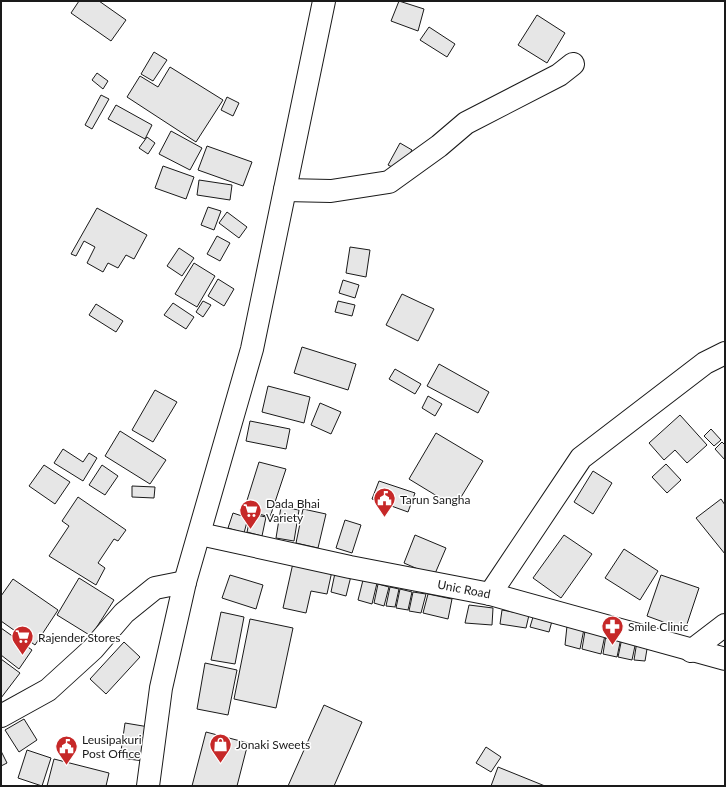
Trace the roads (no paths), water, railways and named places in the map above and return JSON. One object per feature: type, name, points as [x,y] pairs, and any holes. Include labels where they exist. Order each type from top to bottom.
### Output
[{"type":"main road","points":[[148,786],[161,688],[185,582],[252,349],[324,1]]},
{"type":"main road","points":[[285,190],[331,190],[389,182],[439,146],[466,123],[559,75],[573,64]]},
{"type":"main road","points":[[490,594],[581,458],[705,363],[725,353]]},
{"type":"main road","name":"Unic Road","points":[[200,534],[350,567],[490,594],[655,639],[691,651],[725,659]]},
{"type":"main road","points":[[1,716],[48,690],[93,649],[124,613],[155,588],[185,582]]},
{"type":"main road","points":[[691,651],[725,625]]},
{"type":"place","name":"Tarun Sangha","points":[[384,518]]},
{"type":"place","name":"Dada Bhai Variety","points":[[251,530]]},
{"type":"place","name":"Smile Clinic","points":[[612,646]]},
{"type":"place","name":"Rajender Stores","points":[[23,656]]},
{"type":"place","name":"Jonaki Sweets","points":[[220,764]]},
{"type":"place","name":"Leusipakuri Post Office","points":[[66,766]]}]
